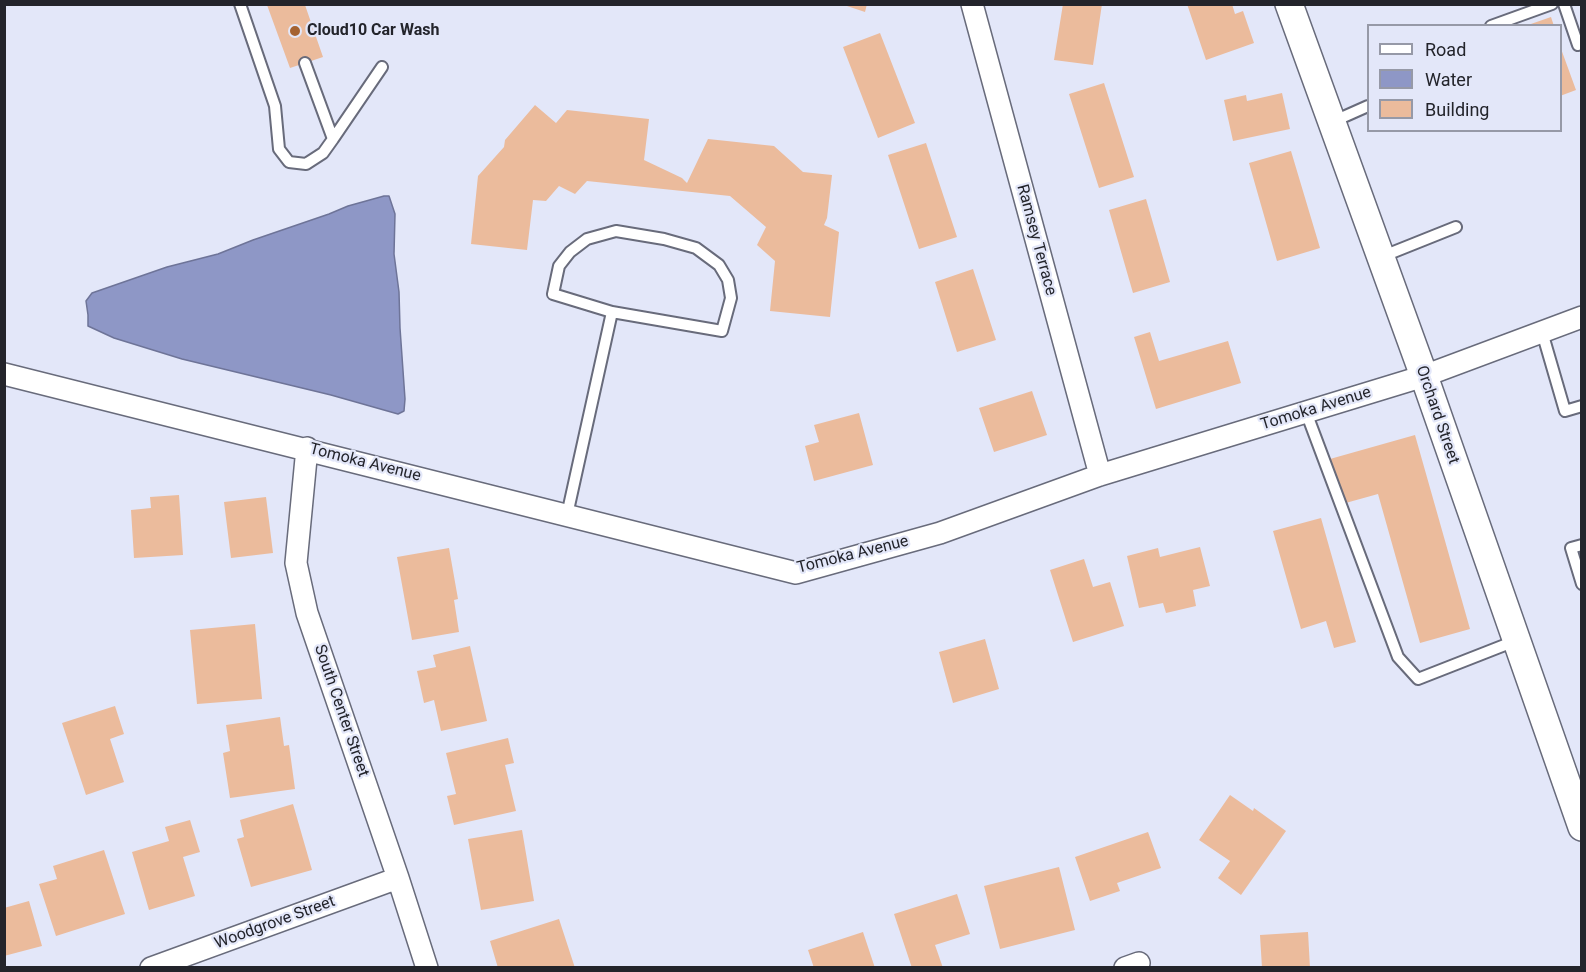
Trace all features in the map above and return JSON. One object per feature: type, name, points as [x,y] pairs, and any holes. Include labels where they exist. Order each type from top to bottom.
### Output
[{"type":"street","name":"Ramsey Terrace","points":[[972,4],[1100,475]]},
{"type":"street","name":"Orchard Street","points":[[1292,5],[1331,122],[1424,376],[1581,827]]},
{"type":"street","name":"Tomoka Avenue","points":[[4,374],[307,448],[796,573],[940,533],[1100,475],[1424,376],[1581,317]]},
{"type":"street","name":"South Center Street","points":[[307,448],[296,563],[308,613],[427,968]]},
{"type":"street","name":"Woodgrove Street","points":[[152,968],[398,878]]},
{"type":"lane","points":[[240,4],[275,106],[279,149],[289,162],[306,164],[323,153],[382,67]]},
{"type":"lane","points":[[1497,24],[1552,4]]},
{"type":"lane","points":[[1564,4],[1578,45],[1581,44]]},
{"type":"lane","points":[[305,63],[333,139]]},
{"type":"lane","points":[[1331,122],[1367,106]]},
{"type":"lane","points":[[1381,257],[1456,227]]},
{"type":"lane","points":[[616,231],[664,239],[696,248],[719,265],[728,280],[731,297],[722,331],[612,312],[554,294],[559,266],[570,252],[587,238],[616,231]]},
{"type":"lane","points":[[567,515],[612,312]]},
{"type":"lane","points":[[1542,332],[1565,411],[1581,406]]},
{"type":"lane","points":[[1306,412],[1398,657],[1418,679],[1517,641]]},
{"type":"lane","points":[[1581,545],[1571,548],[1581,584]]},
{"type":"water","points":[[389,196],[395,214],[394,254],[399,292],[405,399],[404,411],[398,414],[331,395],[182,359],[114,338],[88,326],[86,301],[92,293],[167,267],[218,254],[348,206]]},
{"type":"building","points":[[841,4],[867,4],[865,12]]},
{"type":"building","points":[[1063,4],[1102,4],[1093,65],[1054,60]]},
{"type":"building","points":[[1187,4],[1232,4],[1235,14],[1243,11],[1254,43],[1206,60]]},
{"type":"building","name":"Cloud10 Car Wash","points":[[267,5],[305,5],[323,57],[290,68]]},
{"type":"building","points":[[1551,17],[1553,24],[1531,24]]},
{"type":"building","points":[[880,33],[915,123],[878,138],[843,47]]},
{"type":"building","points":[[1562,52],[1576,90],[1562,95]]},
{"type":"building","points":[[1104,83],[1134,177],[1099,188],[1069,94]]},
{"type":"building","points":[[1282,93],[1290,129],[1233,141],[1224,100],[1246,95],[1247,101]]},
{"type":"building","points":[[535,105],[556,123],[567,110],[649,119],[644,160],[682,178],[687,183],[708,139],[774,146],[803,172],[832,175],[827,218],[824,225],[839,232],[830,317],[770,311],[775,261],[757,245],[766,227],[730,196],[587,181],[575,194],[559,186],[546,201],[533,200],[527,250],[471,244],[478,176],[504,147],[505,140]]},
{"type":"building","points":[[926,143],[957,237],[919,249],[888,155]]},
{"type":"building","points":[[1291,151],[1320,248],[1277,261],[1249,163]]},
{"type":"building","points":[[1146,199],[1170,282],[1133,293],[1109,210]]},
{"type":"building","points":[[973,269],[996,340],[957,352],[935,282]]},
{"type":"building","points":[[1150,332],[1159,361],[1228,341],[1241,383],[1156,409],[1134,337]]},
{"type":"building","points":[[1032,391],[1047,435],[994,452],[979,408]]},
{"type":"building","points":[[859,413],[873,465],[814,481],[805,446],[819,442],[814,425]]},
{"type":"building","points":[[1415,435],[1470,629],[1420,643],[1378,494],[1342,504],[1330,459]]},
{"type":"building","points":[[179,495],[183,555],[134,558],[131,510],[151,508],[150,497]]},
{"type":"building","points":[[266,497],[273,553],[231,558],[224,502]]},
{"type":"building","points":[[1321,518],[1356,642],[1334,648],[1326,621],[1301,629],[1273,531]]},
{"type":"building","points":[[1200,547],[1210,586],[1193,590],[1196,606],[1166,613],[1163,603],[1139,608],[1127,556],[1158,548],[1160,557]]},
{"type":"building","points":[[449,548],[458,599],[454,600],[459,632],[412,640],[397,557]]},
{"type":"building","points":[[1084,559],[1093,587],[1110,582],[1124,626],[1073,642],[1050,570]]},
{"type":"building","points":[[255,624],[262,699],[197,704],[190,630]]},
{"type":"building","points":[[985,639],[999,689],[953,703],[939,652]]},
{"type":"building","points":[[470,646],[487,721],[441,731],[434,700],[424,703],[417,671],[436,667],[433,655]]},
{"type":"building","points":[[115,706],[124,734],[110,739],[124,782],[86,795],[62,723]]},
{"type":"building","points":[[280,717],[284,746],[289,745],[295,789],[230,798],[223,753],[230,751],[226,725]]},
{"type":"building","points":[[508,738],[514,763],[505,765],[516,811],[454,825],[447,796],[456,794],[446,753]]},
{"type":"building","points":[[1230,795],[1253,811],[1254,808],[1286,831],[1241,895],[1218,878],[1230,861],[1199,840]]},
{"type":"building","points":[[293,804],[312,870],[251,887],[237,839],[244,837],[240,820]]},
{"type":"building","points":[[190,820],[200,852],[183,857],[195,896],[149,910],[132,852],[169,841],[165,827]]},
{"type":"building","points":[[522,830],[534,901],[481,910],[468,839]]},
{"type":"building","points":[[1148,832],[1161,868],[1117,883],[1120,891],[1090,901],[1075,857]]},
{"type":"building","points":[[104,850],[125,914],[56,936],[39,884],[57,879],[53,866]]},
{"type":"building","points":[[1059,867],[1075,930],[1000,949],[984,886]]},
{"type":"building","points":[[957,894],[970,934],[935,945],[943,968],[912,968],[894,914]]},
{"type":"building","points":[[29,901],[42,946],[4,956],[4,908]]},
{"type":"building","points":[[559,919],[575,968],[498,968],[490,941]]},
{"type":"building","points":[[863,932],[875,968],[814,968],[808,950]]},
{"type":"building","points":[[1308,932],[1310,968],[1262,968],[1260,935]]},
{"type":"place","name":"Cloud10 Car Wash","points":[[295,31]]}]
